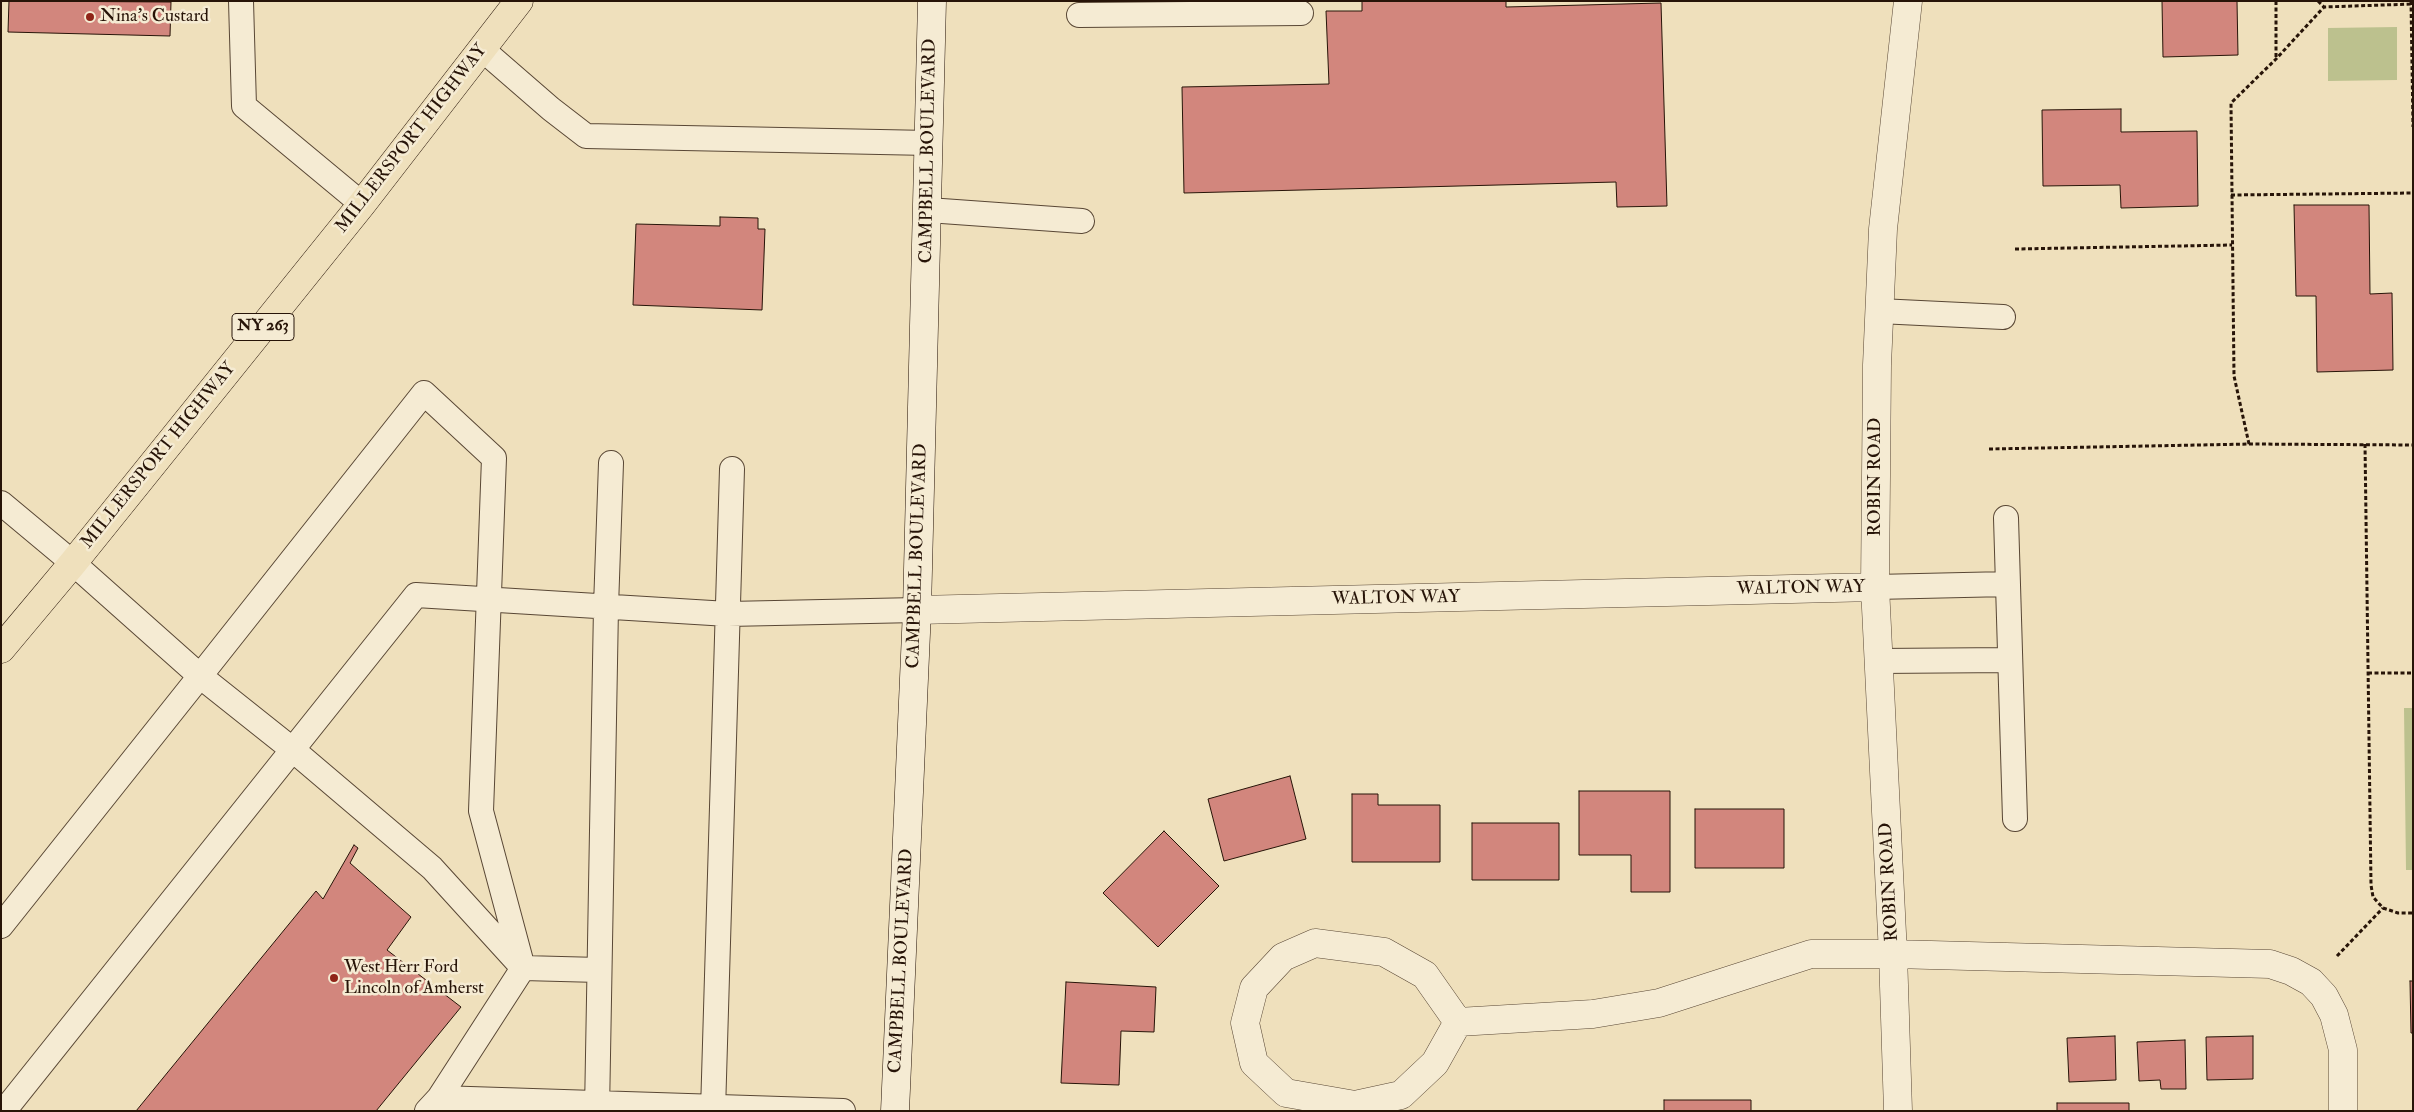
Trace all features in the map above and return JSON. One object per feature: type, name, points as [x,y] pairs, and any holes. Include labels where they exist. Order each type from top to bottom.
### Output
[{"type":"main road","name":"MILLERSPORT HIGHWAY","points":[[1,648],[73,563],[362,204],[483,50],[519,1]]},
{"type":"street","name":"CAMPBELL BOULEVARD","points":[[895,1111],[917,610],[932,1]]},
{"type":"street","name":"ROBIN ROAD","points":[[1898,1111],[1893,954],[1875,587],[1879,311],[1883,229],[1908,1]]},
{"type":"street","name":"WALTON WAY","points":[[917,610],[1875,587]]},
{"type":"street","points":[[1315,943],[1384,952],[1425,975],[1458,1022],[1435,1063],[1401,1095],[1355,1105],[1286,1094],[1254,1064],[1245,1023],[1254,988],[1283,956],[1315,943]]},
{"type":"street","name":"ROBIN ROAD","points":[[1458,1022],[1592,1014],[1659,1003],[1812,954],[1893,954],[2270,964],[2291,971],[2311,982],[2324,996],[2334,1015],[2343,1050],[2343,1111]]},
{"type":"lane","points":[[241,1],[244,106],[362,204]]},
{"type":"lane","points":[[1079,15],[1301,13]]},
{"type":"lane","points":[[483,50],[551,109],[586,136],[929,143]]},
{"type":"lane","points":[[928,210],[1082,221]]},
{"type":"lane","points":[[1879,311],[2003,317]]},
{"type":"lane","points":[[1,926],[424,393],[494,458],[481,810],[523,968],[433,1104]]},
{"type":"lane","points":[[597,1107],[606,607],[611,463]]},
{"type":"lane","points":[[713,1109],[732,469]]},
{"type":"lane","points":[[1,503],[73,563],[200,676],[293,750],[432,868],[523,968],[600,970]]},
{"type":"lane","points":[[2006,518],[2016,819]]},
{"type":"lane","points":[[1875,587],[2008,584]]},
{"type":"lane","points":[[4,1111],[416,595],[728,614],[917,610]]},
{"type":"lane","points":[[1878,661],[2010,660]]},
{"type":"lane","points":[[433,1104],[843,1111]]},
{"type":"path","points":[[2276,1],[2276,60]]},
{"type":"path","points":[[2318,1],[2324,7]]},
{"type":"path","points":[[2249,444],[2234,376],[2231,103],[2276,60],[2324,7],[2411,3],[2413,127]]},
{"type":"path","points":[[2231,195],[2413,193]]},
{"type":"path","points":[[2015,249],[2232,245]]},
{"type":"path","points":[[1989,449],[2249,444],[2413,445]]},
{"type":"path","points":[[2365,444],[2371,885],[2373,897],[2383,908],[2413,913]]},
{"type":"path","points":[[2368,673],[2413,673]]},
{"type":"path","points":[[2311,982],[2383,908]]},
{"type":"green space","points":[[2397,27],[2397,80],[2328,81],[2328,28]]},
{"type":"green space","points":[[2404,708],[2413,708],[2413,870],[2406,870]]},
{"type":"building","name":"Nina's Custard","points":[[9,1],[171,2],[170,36],[8,32]]},
{"type":"building","points":[[1362,1],[1506,1],[1506,7],[1661,3],[1667,206],[1617,207],[1616,182],[1184,193],[1182,87],[1329,84],[1326,11],[1362,11]]},
{"type":"building","points":[[2162,1],[2237,1],[2238,55],[2163,57]]},
{"type":"building","points":[[2121,109],[2121,132],[2197,131],[2198,206],[2121,208],[2120,185],[2043,186],[2042,110]]},
{"type":"building","points":[[2294,205],[2369,205],[2370,294],[2392,293],[2393,370],[2317,372],[2316,296],[2296,296]]},
{"type":"building","points":[[720,217],[758,218],[758,229],[765,229],[762,310],[633,305],[636,224],[720,226]]},
{"type":"building","points":[[1290,776],[1306,839],[1224,861],[1208,799]]},
{"type":"building","points":[[1579,791],[1670,791],[1670,892],[1631,892],[1631,855],[1579,855]]},
{"type":"building","points":[[1352,794],[1378,794],[1378,805],[1440,805],[1440,862],[1352,862]]},
{"type":"building","points":[[1695,809],[1784,809],[1784,868],[1695,868]]},
{"type":"building","points":[[1472,823],[1559,823],[1559,880],[1472,880]]},
{"type":"building","points":[[1164,831],[1219,886],[1158,947],[1103,893]]},
{"type":"building","name":"West Herr Ford Lincoln of Amherst","points":[[354,845],[358,848],[350,863],[411,917],[387,950],[461,1007],[376,1111],[136,1111],[316,891],[323,899]]},
{"type":"building","points":[[2410,981],[2413,981],[2413,1033],[2411,1033]]},
{"type":"building","points":[[1066,982],[1156,987],[1154,1032],[1121,1031],[1119,1085],[1061,1083]]},
{"type":"building","points":[[2115,1036],[2116,1080],[2069,1082],[2067,1038]]},
{"type":"building","points":[[2253,1036],[2253,1079],[2207,1080],[2206,1037]]},
{"type":"building","points":[[2185,1040],[2186,1089],[2161,1089],[2160,1080],[2139,1081],[2137,1042]]},
{"type":"building","points":[[1664,1100],[1751,1100],[1751,1111],[1664,1111]]},
{"type":"building","points":[[2057,1103],[2129,1103],[2129,1111],[2057,1111]]},
{"type":"place","name":"Nina's Custard","points":[[90,17]]},
{"type":"place","name":"West Herr Ford Lincoln of Amherst","points":[[334,978]]}]
